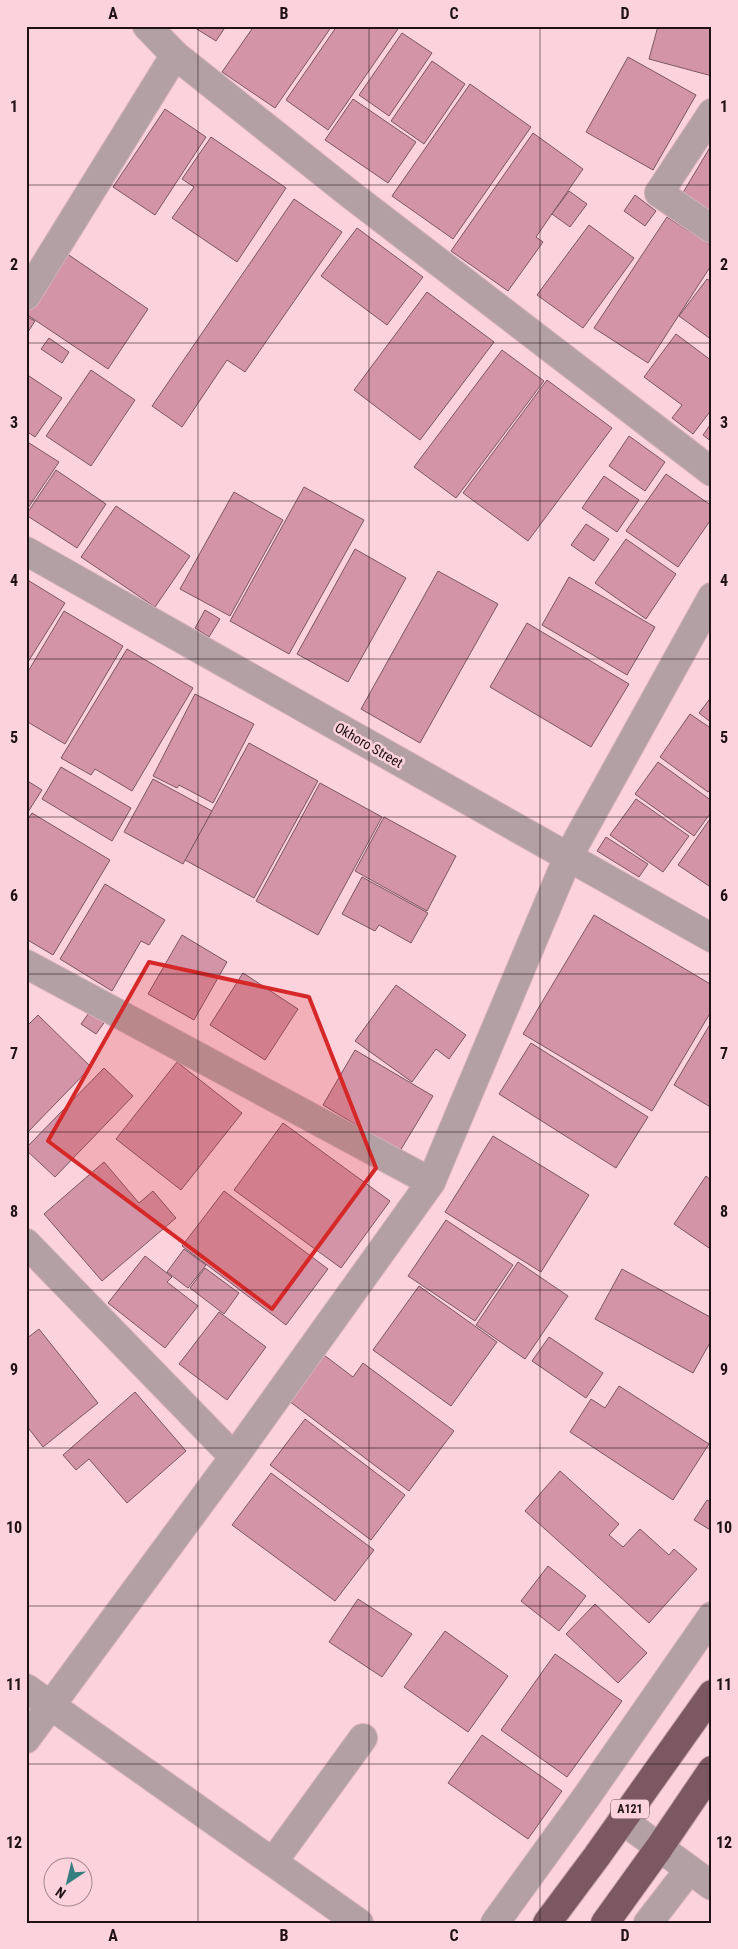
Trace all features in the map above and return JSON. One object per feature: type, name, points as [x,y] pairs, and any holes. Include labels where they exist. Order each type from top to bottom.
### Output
[{"type":"highway","name":"A121","points":[[547,1923],[712,1694]]},
{"type":"highway","points":[[605,1923],[660,1848],[712,1770]]},
{"type":"street","points":[[147,26],[175,55],[358,200],[712,472]]},
{"type":"street","points":[[26,296],[175,55]]},
{"type":"street","points":[[712,113],[659,193],[712,229]]},
{"type":"street","name":"Okhoro Street","points":[[26,551],[712,938]]},
{"type":"street","points":[[26,1739],[234,1457],[431,1182],[568,857],[712,597]]},
{"type":"street","points":[[26,964],[431,1182]]},
{"type":"street","points":[[26,1243],[234,1457]]},
{"type":"street","points":[[495,1923],[587,1796],[712,1616]]},
{"type":"street","points":[[26,1688],[359,1923]]},
{"type":"street","points":[[273,1862],[364,1738]]},
{"type":"street","points":[[622,1820],[712,1886]]},
{"type":"street","points":[[648,1923],[689,1870]]},
{"type":"highlighted area","points":[[149,962],[309,997],[376,1168],[272,1309],[48,1141]]},
{"type":"building","points":[[192,26],[226,26],[216,41]]},
{"type":"building","points":[[254,26],[332,26],[275,108],[222,72]]},
{"type":"building","points":[[337,26],[400,26],[328,130],[286,100]]},
{"type":"building","points":[[658,26],[712,26],[712,76],[649,59]]},
{"type":"building","points":[[402,33],[432,53],[389,116],[359,95]]},
{"type":"building","points":[[628,57],[696,95],[653,170],[586,132]]},
{"type":"building","points":[[432,61],[465,84],[424,144],[391,121]]},
{"type":"building","points":[[470,84],[531,127],[453,239],[392,196]]},
{"type":"building","points":[[353,99],[416,142],[388,183],[325,140]]},
{"type":"building","points":[[165,109],[206,137],[155,215],[113,187]]},
{"type":"building","points":[[533,133],[583,169],[536,237],[543,242],[508,291],[451,251]]},
{"type":"building","points":[[211,137],[286,188],[237,262],[172,218],[194,187],[182,179]]},
{"type":"building","points":[[712,144],[712,214],[681,196]]},
{"type":"building","points":[[569,191],[587,204],[570,227],[552,214]]},
{"type":"building","points":[[635,195],[656,211],[645,226],[624,211]]},
{"type":"building","points":[[294,199],[342,232],[245,372],[227,360],[182,427],[152,406]]},
{"type":"building","points":[[667,217],[712,246],[712,264],[648,363],[594,328]]},
{"type":"building","points":[[589,225],[634,258],[583,328],[537,295]]},
{"type":"building","points":[[357,228],[423,277],[387,325],[321,276]]},
{"type":"building","points":[[63,251],[148,309],[108,369],[26,314],[26,305]]},
{"type":"building","points":[[707,279],[712,282],[712,340],[679,316]]},
{"type":"building","points":[[427,292],[494,342],[420,440],[354,390]]},
{"type":"building","points":[[26,316],[35,321],[26,335]]},
{"type":"building","points":[[676,334],[712,361],[712,409],[693,434],[672,418],[682,405],[644,377]]},
{"type":"building","points":[[49,338],[69,352],[62,363],[41,349]]},
{"type":"building","points":[[502,350],[544,381],[456,498],[414,467]]},
{"type":"building","points":[[91,370],[135,400],[91,466],[46,436]]},
{"type":"building","points":[[26,374],[62,398],[35,437],[26,431]]},
{"type":"building","points":[[547,380],[612,428],[528,541],[463,493]]},
{"type":"building","points":[[712,422],[712,442],[703,435]]},
{"type":"building","points":[[629,436],[665,462],[645,491],[609,466]]},
{"type":"building","points":[[26,441],[59,462],[26,511]]},
{"type":"building","points":[[56,470],[106,504],[77,548],[26,515]]},
{"type":"building","points":[[666,474],[712,506],[712,518],[678,567],[626,531]]},
{"type":"building","points":[[604,476],[639,500],[617,532],[582,508]]},
{"type":"building","points":[[304,487],[364,520],[289,654],[230,621]]},
{"type":"building","points":[[234,492],[283,520],[230,616],[180,589]]},
{"type":"building","points":[[116,506],[190,556],[155,607],[81,557]]},
{"type":"building","points":[[586,524],[609,539],[594,561],[571,545]]},
{"type":"building","points":[[626,539],[676,574],[646,619],[595,583]]},
{"type":"building","points":[[355,549],[406,578],[348,682],[297,654]]},
{"type":"building","points":[[438,571],[498,604],[420,743],[361,709]]},
{"type":"building","points":[[569,577],[655,627],[627,675],[542,625]]},
{"type":"building","points":[[26,579],[65,603],[26,665]]},
{"type":"building","points":[[205,610],[220,619],[209,637],[195,628]]},
{"type":"building","points":[[64,611],[123,646],[65,744],[26,721],[26,675]]},
{"type":"building","points":[[527,623],[629,684],[591,747],[490,687]]},
{"type":"building","points":[[127,649],[193,688],[132,791],[95,769],[91,775],[61,758]]},
{"type":"building","points":[[195,694],[254,724],[213,803],[179,785],[177,788],[153,776]]},
{"type":"building","points":[[712,696],[712,723],[699,713]]},
{"type":"building","points":[[690,714],[712,729],[712,787],[708,792],[660,757]]},
{"type":"building","points":[[249,743],[318,781],[254,898],[185,860]]},
{"type":"building","points":[[658,762],[712,801],[712,811],[694,836],[635,794]]},
{"type":"building","points":[[61,767],[131,808],[112,841],[42,799]]},
{"type":"building","points":[[153,779],[212,811],[183,864],[124,832]]},
{"type":"building","points":[[26,780],[42,790],[26,815]]},
{"type":"building","points":[[320,783],[382,817],[318,935],[256,901]]},
{"type":"building","points":[[636,799],[689,836],[663,872],[610,835]]},
{"type":"building","points":[[32,813],[110,860],[53,955],[26,939],[26,822]]},
{"type":"building","points":[[712,816],[712,888],[678,865]]},
{"type":"building","points":[[384,817],[456,856],[427,911],[355,871]]},
{"type":"building","points":[[606,837],[648,864],[639,877],[597,851]]},
{"type":"building","points":[[362,877],[428,913],[411,943],[379,925],[375,931],[342,914]]},
{"type":"building","points":[[105,884],[165,920],[149,945],[141,941],[112,991],[60,959]]},
{"type":"building","points":[[594,915],[712,985],[712,1010],[652,1111],[523,1034]]},
{"type":"building","points":[[182,935],[227,962],[194,1020],[148,994]]},
{"type":"building","points":[[243,973],[298,1009],[265,1060],[210,1025]]},
{"type":"building","points":[[396,985],[466,1035],[449,1059],[436,1049],[412,1082],[355,1041]]},
{"type":"building","points":[[91,1010],[106,1020],[96,1034],[81,1024]]},
{"type":"building","points":[[38,1015],[91,1067],[26,1134],[26,1027]]},
{"type":"building","points":[[712,1021],[712,1108],[674,1085]]},
{"type":"building","points":[[531,1043],[648,1117],[616,1168],[499,1094]]},
{"type":"building","points":[[355,1050],[433,1096],[400,1151],[323,1105]]},
{"type":"building","points":[[177,1062],[242,1113],[181,1190],[116,1139]]},
{"type":"building","points":[[104,1068],[133,1096],[55,1177],[26,1148]]},
{"type":"building","points":[[283,1123],[390,1201],[341,1268],[234,1190]]},
{"type":"building","points":[[493,1136],[589,1195],[541,1272],[445,1212]]},
{"type":"building","points":[[104,1162],[139,1203],[153,1191],[176,1218],[102,1281],[44,1214]]},
{"type":"building","points":[[706,1176],[712,1181],[712,1250],[674,1224]]},
{"type":"building","points":[[224,1191],[328,1269],[286,1325],[182,1246]]},
{"type":"building","points":[[446,1220],[513,1265],[475,1321],[408,1276]]},
{"type":"building","points":[[184,1249],[206,1265],[188,1288],[167,1272]]},
{"type":"building","points":[[145,1256],[172,1277],[167,1282],[198,1306],[165,1348],[108,1303]]},
{"type":"building","points":[[518,1262],[568,1296],[525,1359],[476,1325]]},
{"type":"building","points":[[205,1268],[239,1293],[224,1314],[190,1288]]},
{"type":"building","points":[[622,1269],[712,1318],[712,1339],[693,1373],[595,1319]]},
{"type":"building","points":[[419,1286],[497,1342],[451,1406],[373,1350]]},
{"type":"building","points":[[219,1312],[266,1347],[227,1400],[179,1364]]},
{"type":"building","points":[[39,1329],[98,1403],[43,1447],[26,1425],[26,1339]]},
{"type":"building","points":[[549,1337],[603,1373],[586,1398],[532,1361]]},
{"type":"building","points":[[320,1352],[353,1377],[363,1363],[454,1431],[409,1491],[285,1398]]},
{"type":"building","points":[[619,1386],[709,1444],[673,1500],[570,1432],[591,1399],[605,1408]]},
{"type":"building","points":[[135,1392],[186,1451],[127,1503],[89,1459],[76,1470],[63,1455]]},
{"type":"building","points":[[305,1419],[405,1495],[371,1540],[270,1465]]},
{"type":"building","points":[[560,1471],[619,1524],[609,1535],[623,1547],[640,1529],[669,1555],[674,1549],[697,1569],[649,1623],[525,1511]]},
{"type":"building","points":[[271,1473],[374,1550],[335,1601],[232,1525]]},
{"type":"building","points":[[707,1500],[712,1503],[712,1531],[694,1520]]},
{"type":"building","points":[[548,1566],[586,1596],[559,1631],[521,1601]]},
{"type":"building","points":[[358,1599],[412,1634],[382,1677],[329,1642]]},
{"type":"building","points":[[595,1604],[647,1653],[618,1683],[566,1634]]},
{"type":"building","points":[[445,1631],[508,1676],[468,1732],[404,1687]]},
{"type":"building","points":[[555,1654],[622,1701],[567,1777],[501,1730]]},
{"type":"building","points":[[482,1735],[562,1791],[528,1839],[448,1783]]}]
